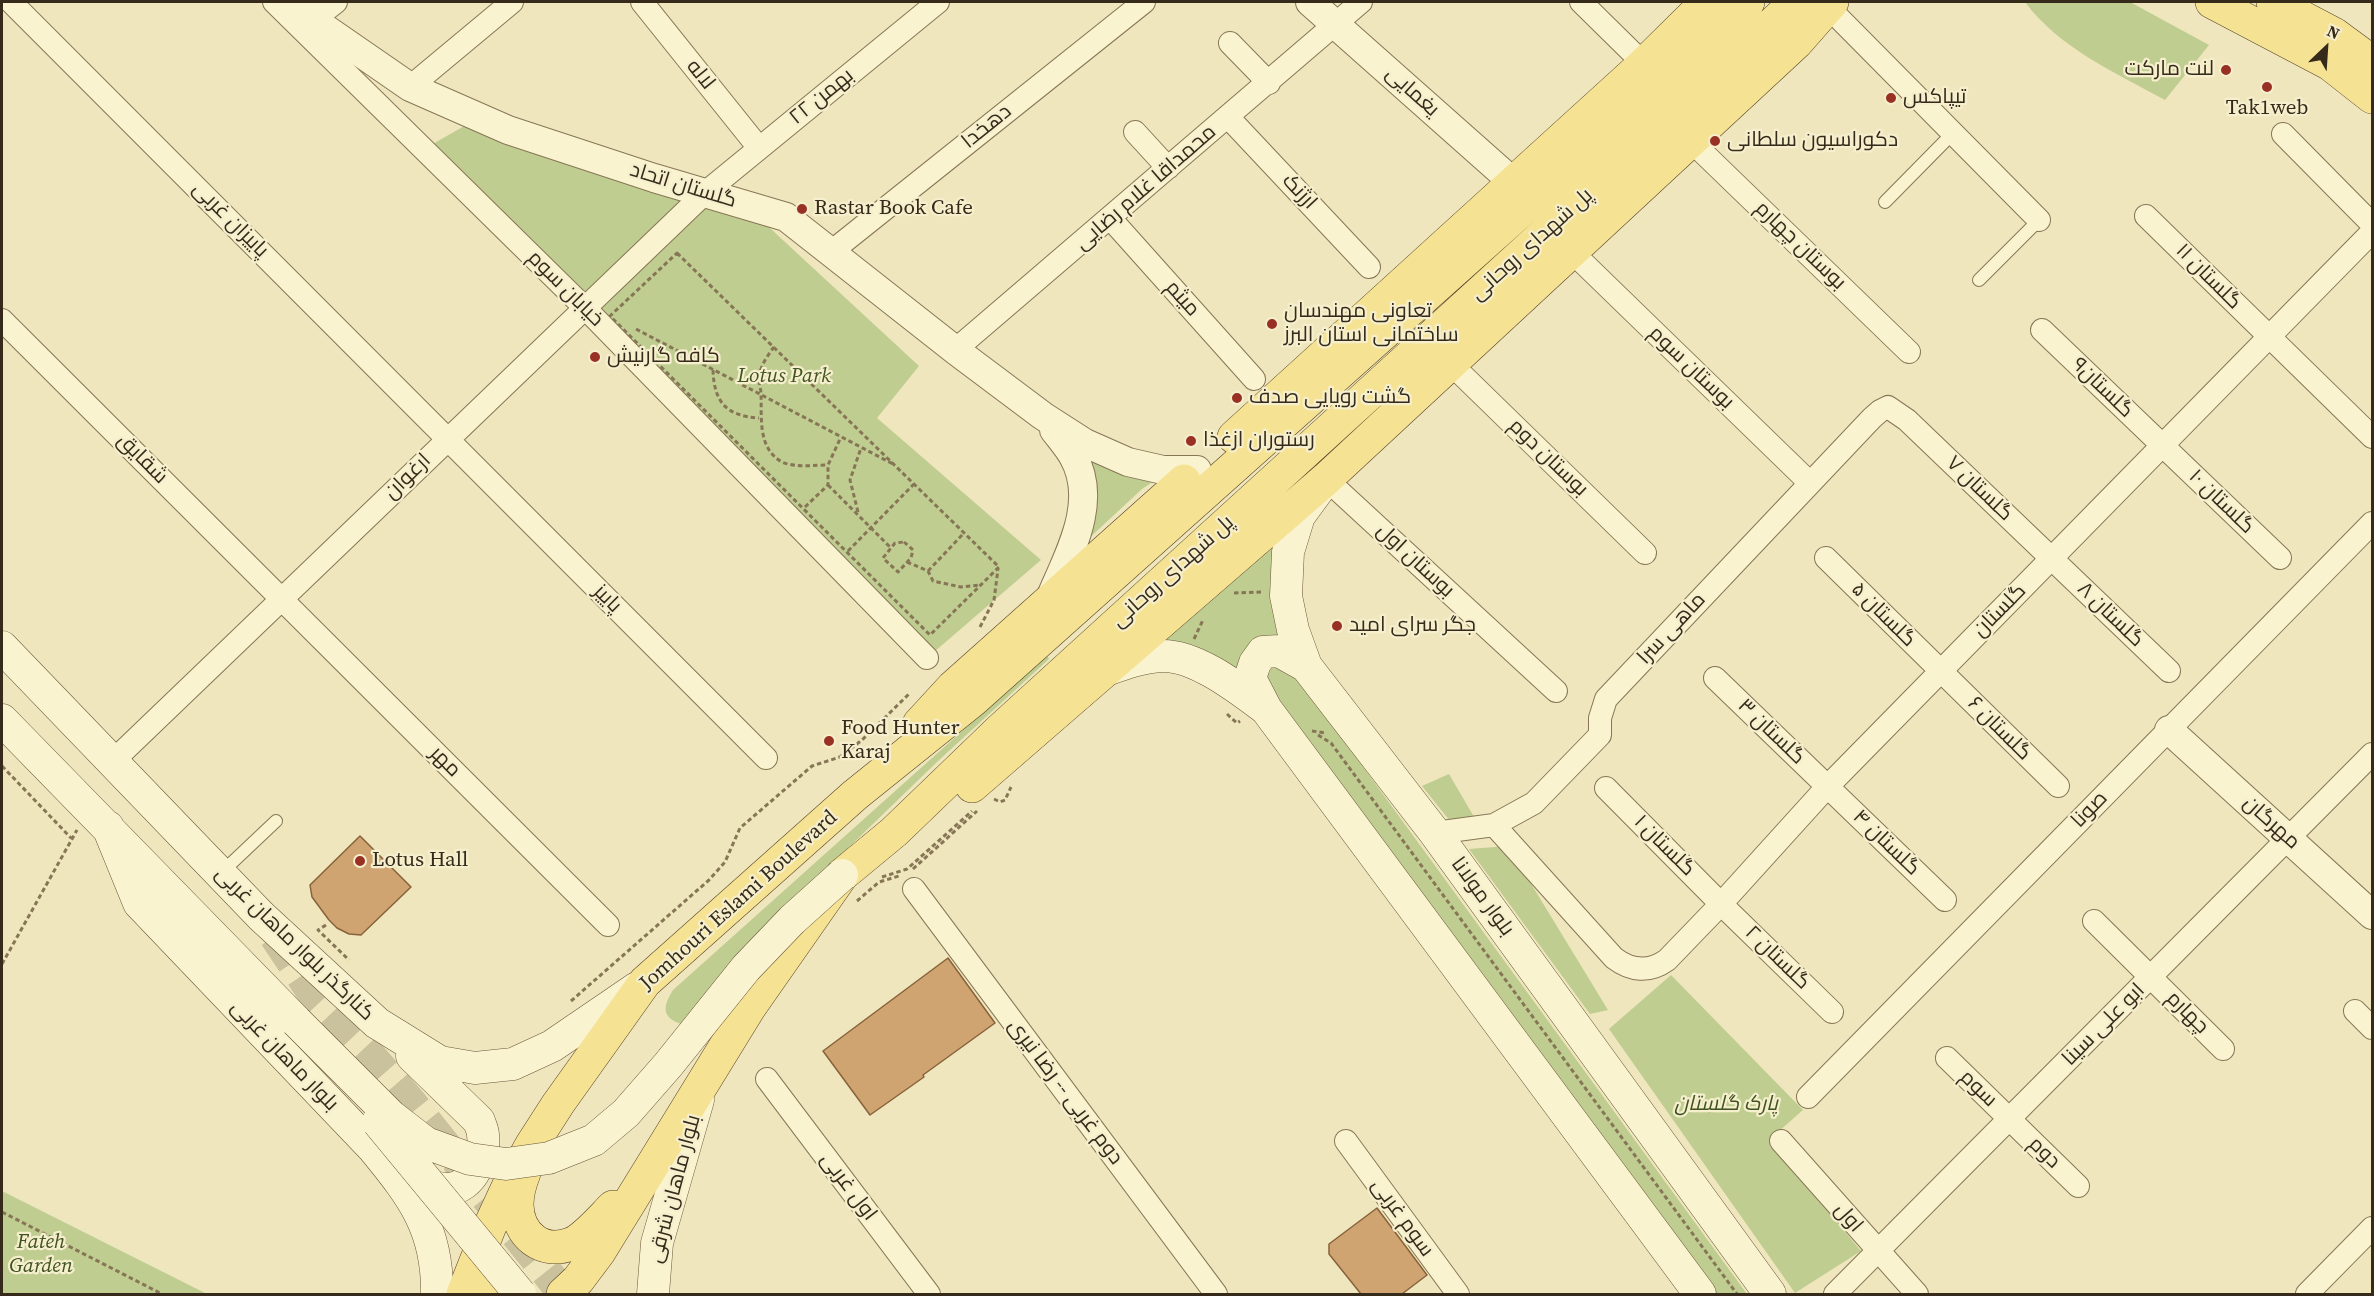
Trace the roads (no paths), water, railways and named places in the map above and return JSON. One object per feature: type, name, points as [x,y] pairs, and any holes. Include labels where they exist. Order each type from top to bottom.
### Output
[{"type":"main road","points":[[855,795],[953,687],[1514,183],[1644,64],[1707,2]]},
{"type":"main road","name":"پل شهدای روحانی","points":[[972,701],[1618,124],[1748,2]]},
{"type":"main road","name":"پل شهدای روحانی","points":[[894,832],[1001,729],[1650,138],[1796,2]]},
{"type":"main road","points":[[2212,2],[2331,64],[2373,97]]},
{"type":"main road","points":[[2273,2],[2334,34],[2373,62]]},
{"type":"main road","points":[[296,1021],[391,1116],[426,1143],[470,1159],[506,1164],[549,1158],[594,1140],[626,1113],[747,968],[792,921],[842,875],[894,832],[950,806],[1326,479],[1796,43],[1830,4]]},
{"type":"main road","name":"بلوار مولانا","points":[[1326,479],[1299,516],[1288,552],[1286,596],[1293,630],[1306,666],[1435,833],[1770,1294]]},
{"type":"main road","name":"کنارگذر بلوار ماهان غربی","points":[[2,647],[261,916],[376,1023],[440,1062],[475,1068],[513,1064],[552,1046],[645,982]]},
{"type":"main road","points":[[1306,666],[1279,651],[1263,652],[1255,663],[1250,678],[1266,709],[1700,1294]]},
{"type":"main road","points":[[1103,671],[1137,659],[1164,656],[1182,659],[1224,678],[1266,709]]},
{"type":"main road","points":[[2,667],[66,712]]},
{"type":"main road","name":"Jomhouri Eslami Boulevard","points":[[463,1294],[509,1185],[558,1104],[645,982],[855,795],[972,701]]},
{"type":"main road","name":"بلوار ماهان غربی","points":[[2,720],[296,1021]]},
{"type":"main road","name":"بلوار ماهان غربی","points":[[100,819],[139,903],[373,1148],[406,1189],[424,1219],[437,1276],[437,1294]]},
{"type":"main road","points":[[563,1294],[578,1280],[599,1252],[749,1008],[842,875]]},
{"type":"main road","points":[[296,1021],[520,1294]]},
{"type":"main road","points":[[373,1148],[412,1176],[437,1189],[451,1190],[474,1174],[483,1150],[483,1135],[479,1121],[376,1023]]},
{"type":"main road","name":"بلوار ماهان شرقی","points":[[653,1294],[657,1243],[702,1085]]},
{"type":"main road","points":[[558,1104],[524,1171],[518,1190],[517,1207],[522,1226],[536,1243],[554,1249],[574,1243],[643,1179]]},
{"type":"main road","points":[[481,1294],[495,1290],[510,1294]]},
{"type":"street","name":"پاییزان غربی","points":[[11,2],[448,439]]},
{"type":"street","name":"خیابان سوم","points":[[274,2],[585,308],[927,658]]},
{"type":"street","points":[[306,11],[336,2]]},
{"type":"street","points":[[410,87],[513,2]]},
{"type":"street","name":"لاله","points":[[642,2],[759,148]]},
{"type":"street","name":"۲۲ بهمن","points":[[706,192],[938,2]]},
{"type":"street","name":"دهخدا","points":[[831,252],[1144,2]]},
{"type":"street","name":"یغمایی","points":[[1310,2],[1514,183]]},
{"type":"street","name":"محمداقا غلام رضایی","points":[[955,350],[1361,2]]},
{"type":"street","points":[[1581,2],[1644,64]]},
{"type":"street","points":[[1830,4],[2039,220]]},
{"type":"street","name":"گلستان اتحاد","points":[[306,11],[410,87],[508,130],[654,178],[786,217],[1043,416]]},
{"type":"street","points":[[1230,44],[1269,83]]},
{"type":"street","name":"ارژنک","points":[[1228,117],[1369,267]]},
{"type":"street","points":[[1134,132],[1168,168]]},
{"type":"street","points":[[2283,134],[2373,224]]},
{"type":"street","name":"بوستان چهارم","points":[[1691,141],[1909,352]]},
{"type":"street","name":"ارغوان","points":[[112,762],[706,192]]},
{"type":"street","name":"گلستان ۱۱","points":[[2146,216],[2373,437]]},
{"type":"street","name":"میثم","points":[[1110,218],[1254,379]]},
{"type":"street","name":"گلستان","points":[[1494,825],[1614,958],[1621,963],[1646,970],[1657,967],[1667,960],[1721,904],[1827,786],[2373,232]]},
{"type":"street","name":"بوستان سوم","points":[[1572,252],[1810,483]]},
{"type":"street","name":"شقایق","points":[[2,320],[282,598]]},
{"type":"street","name":"گلستان۹","points":[[2042,330],[2162,446]]},
{"type":"street","name":"بوستان دوم","points":[[1451,364],[1645,553]]},
{"type":"street","name":"ماهی سرا","points":[[1435,833],[1494,825],[1534,803],[1600,735],[1600,718],[1606,699],[1880,411],[1888,407],[1907,420]]},
{"type":"street","points":[[1043,416],[1085,443],[1128,462],[1163,470],[1197,470]]},
{"type":"street","points":[[1043,416],[1074,457],[1085,494],[1079,528],[1049,601]]},
{"type":"street","name":"گلستان ۷","points":[[1907,420],[2052,558]]},
{"type":"street","name":"پاییز","points":[[448,439],[766,758]]},
{"type":"street","name":"گلستان ۱۰","points":[[2162,446],[2280,558]]},
{"type":"street","name":"بوستان اول","points":[[1326,479],[1556,691]]},
{"type":"street","name":"صونا","points":[[1808,1097],[2373,523]]},
{"type":"street","name":"گلستان ۵","points":[[1826,558],[1941,671]]},
{"type":"street","name":"گلستان ۸","points":[[2052,558],[2169,671]]},
{"type":"street","name":"مهر","points":[[282,598],[608,925]]},
{"type":"street","name":"گلستان ۶","points":[[1941,671],[2058,786]]},
{"type":"street","name":"گلستان ۳","points":[[1715,678],[1827,786]]},
{"type":"street","name":"مهرگان","points":[[2169,730],[2373,915]]},
{"type":"street","name":"ابو علی سینا","points":[[1835,1294],[2373,754]]},
{"type":"street","name":"گلستان ۴","points":[[1827,786],[1945,900]]},
{"type":"street","name":"گلستان ۱","points":[[1606,788],[1721,904]]},
{"type":"street","name":"دوم غربی -- رضا نیری","points":[[914,889],[1216,1294]]},
{"type":"street","name":"گلستان ۲","points":[[1721,904],[1832,1011]]},
{"type":"street","name":"چهارم","points":[[2094,921],[2223,1049]]},
{"type":"street","points":[[2355,1011],[2373,1028]]},
{"type":"street","name":"سوم","points":[[1947,1058],[2009,1119]]},
{"type":"street","name":"اول غربی","points":[[767,1079],[929,1294]]},
{"type":"street","name":"دوم","points":[[2009,1119],[2078,1186]]},
{"type":"street","name":"سوم غربی","points":[[1346,1141],[1458,1294]]},
{"type":"street","name":"اول","points":[[1780,1141],[1917,1294]]},
{"type":"street","points":[[2307,1294],[2373,1228]]},
{"type":"lane","points":[[1885,202],[1953,133]]},
{"type":"lane","points":[[1979,280],[2039,220]]},
{"type":"lane","points":[[220,874],[276,820]]},
{"type":"tunnel","points":[[275,936],[317,999],[412,1104],[564,1294]]},
{"type":"place","name":"لنت مارکت","points":[[2226,70]]},
{"type":"place","name":"Tak1web","points":[[2267,87]]},
{"type":"place","name":"تیپاکس","points":[[1891,98]]},
{"type":"place","name":"دکوراسیون سلطانی","points":[[1715,141]]},
{"type":"place","name":"Rastar Book Cafe","points":[[802,209]]},
{"type":"place","name":"تعاونی مهندسان ساختمانی استان البرز","points":[[1272,324]]},
{"type":"place","name":"کافه گارنیش","points":[[595,357]]},
{"type":"place","name":"گشت رویایی صدف","points":[[1237,398]]},
{"type":"place","name":"رستوران ازغذا","points":[[1191,441]]},
{"type":"place","name":"جگر سرای امید","points":[[1337,626]]},
{"type":"place","name":"Food Hunter Karaj","points":[[829,741]]},
{"type":"place","name":"Lotus Hall","points":[[360,861]]},
{"type":"park label","name":"Lotus Park","points":[[784,377]]},
{"type":"park label","name":"پارک گلستان","points":[[1726,1105]]},
{"type":"park label","name":"Fateh Garden","points":[[41,1255]]}]
